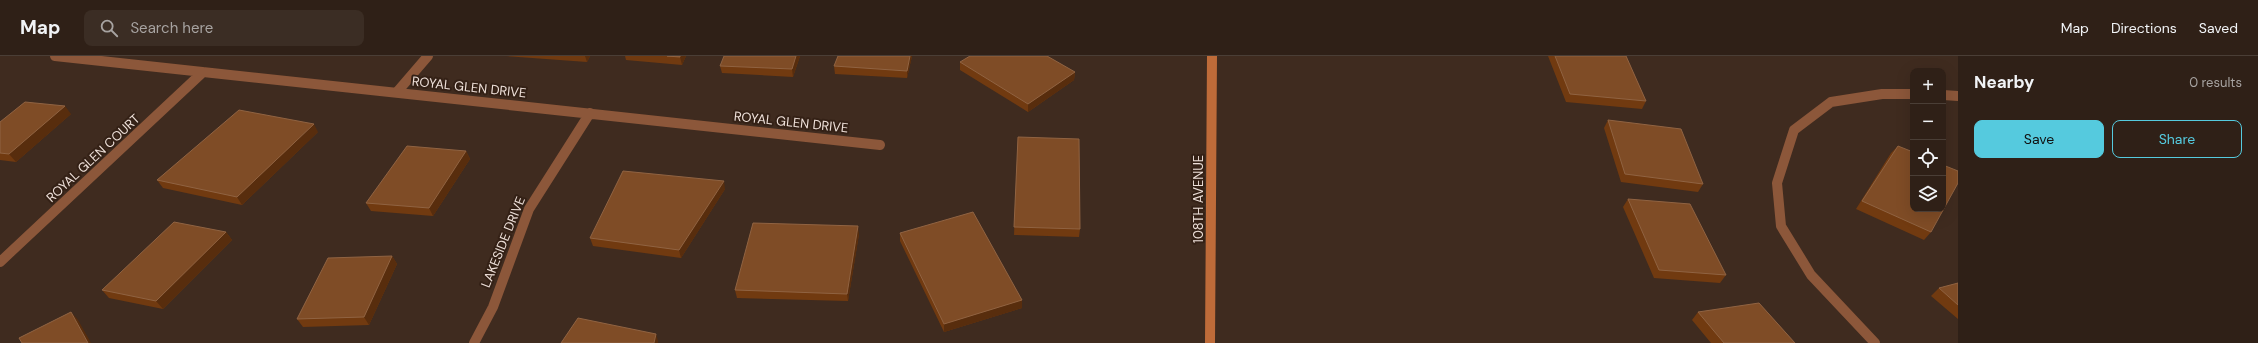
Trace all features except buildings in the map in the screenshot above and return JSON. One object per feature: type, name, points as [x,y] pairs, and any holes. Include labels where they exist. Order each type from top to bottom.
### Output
[{"type":"street","name":"ROYAL GLEN DRIVE","points":[[55,56],[880,145]]},
{"type":"street","points":[[397,92],[428,56]]},
{"type":"street","name":"108TH AVENUE","points":[[1210,343],[1212,56]]},
{"type":"street","name":"ROYAL GLEN COURT","points":[[0,262],[203,72]]},
{"type":"street","points":[[1875,343],[1811,275],[1781,226],[1777,183],[1794,130],[1831,102],[1882,94],[1910,94]]},
{"type":"street","points":[[1946,95],[1958,96]]},
{"type":"street","name":"LAKESIDE DRIVE","points":[[474,343],[492,307],[529,209],[590,113]]}]
